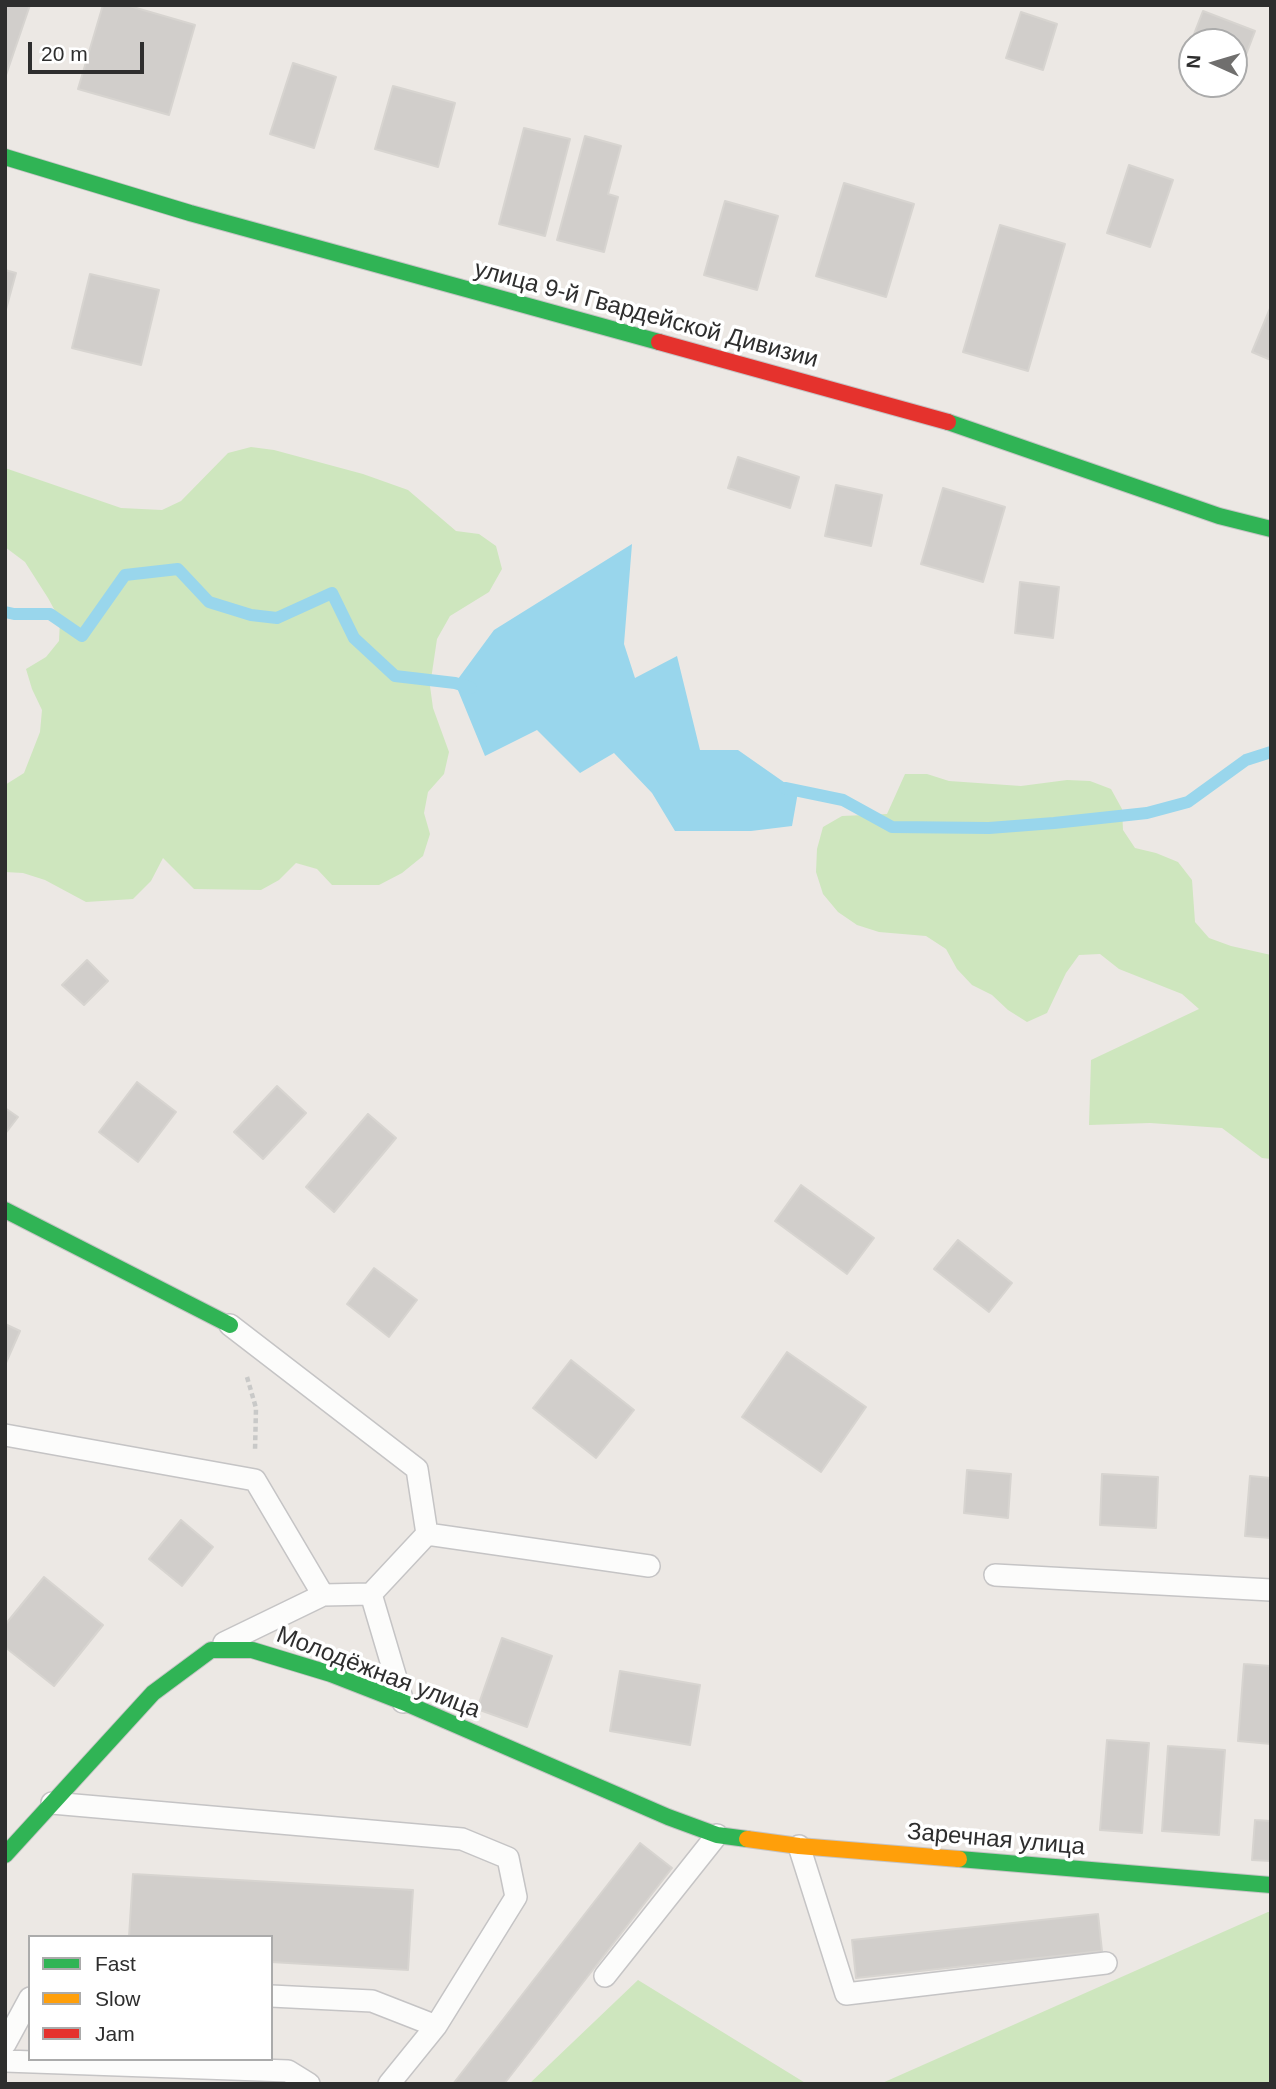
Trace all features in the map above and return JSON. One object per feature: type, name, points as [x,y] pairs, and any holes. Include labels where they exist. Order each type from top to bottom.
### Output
[{"type":"street","name":"улица 9-й Гвардейской Дивизии","points":[[5,157],[190,213],[962,426],[1219,516],[1271,529]]},
{"type":"street","points":[[5,1210],[230,1325]]},
{"type":"street","points":[[5,1855],[153,1693],[211,1650]]},
{"type":"street","name":"Молодёжная улица","points":[[211,1650],[252,1650],[331,1674],[403,1702],[668,1817],[717,1835]]},
{"type":"street","name":"Заречная улица","points":[[717,1835],[799,1846],[1271,1885]]},
{"type":"lane","points":[[230,1325],[417,1469],[427,1534]]},
{"type":"lane","points":[[5,1435],[255,1480],[323,1595]]},
{"type":"lane","points":[[427,1534],[649,1566]]},
{"type":"lane","points":[[211,1650],[323,1595],[371,1594],[427,1534]]},
{"type":"lane","points":[[995,1575],[1271,1590]]},
{"type":"lane","points":[[371,1594],[403,1702]]},
{"type":"lane","points":[[52,1803],[462,1839],[508,1858],[516,1897],[436,2026],[388,2084]]},
{"type":"lane","points":[[605,1976],[717,1835]]},
{"type":"lane","points":[[799,1846],[846,1994],[1106,1963]]},
{"type":"lane","points":[[273,1996],[372,2001],[436,2026]]},
{"type":"lane","points":[[5,2044],[28,2002]]},
{"type":"lane","points":[[5,2061],[288,2071],[309,2084]]},
{"type":"path","points":[[245,1372],[256,1408],[255,1480]]},
{"type":"green space","points":[[251,447],[274,450],[363,474],[408,490],[456,531],[479,534],[496,546],[502,569],[489,592],[450,616],[437,639],[430,686],[433,708],[449,752],[444,774],[428,792],[424,813],[430,834],[423,856],[402,873],[379,885],[332,885],[317,869],[296,863],[279,880],[261,890],[194,889],[163,858],[151,881],[133,899],[86,902],[45,880],[23,873],[5,872],[5,785],[24,773],[40,732],[42,710],[26,669],[46,657],[59,641],[60,620],[25,562],[5,547],[5,468],[121,508],[162,510],[181,501],[228,453]]},
{"type":"green space","points":[[905,774],[927,774],[949,781],[1021,786],[1067,780],[1090,781],[1111,789],[1122,809],[1123,830],[1135,848],[1178,862],[1192,880],[1195,922],[1209,938],[1271,955],[1271,1159],[1262,1158],[1222,1128],[1150,1123],[1089,1125],[1091,1060],[1199,1009],[1182,994],[1119,969],[1100,954],[1079,955],[1066,973],[1047,1013],[1027,1022],[1008,1010],[992,995],[972,985],[957,969],[946,949],[926,936],[879,932],[857,925],[838,912],[823,894],[816,872],[817,849],[823,827],[842,816],[887,814]]},
{"type":"green space","points":[[1271,1912],[1271,2084],[880,2084]]},
{"type":"green space","points":[[638,1980],[807,2084],[529,2084]]},
{"type":"water","points":[[632,544],[624,644],[635,678],[677,656],[700,750],[738,750],[798,792],[792,826],[751,831],[675,831],[652,793],[614,753],[580,773],[537,730],[485,756],[455,683],[494,630]]},
{"type":"building","points":[[5,5],[30,5],[5,78]]},
{"type":"building","points":[[103,5],[126,5],[195,25],[169,115],[78,89]]},
{"type":"building","points":[[1203,11],[1247,28],[1196,28]]},
{"type":"building","points":[[1021,12],[1057,24],[1043,70],[1006,58]]},
{"type":"building","points":[[1248,28],[1255,31],[1248,49]]},
{"type":"building","points":[[293,63],[336,77],[314,148],[270,134]]},
{"type":"building","points":[[393,86],[455,103],[438,167],[375,149]]},
{"type":"building","points":[[524,128],[570,139],[545,236],[499,224]]},
{"type":"building","points":[[585,136],[621,146],[608,194],[618,197],[604,252],[557,240]]},
{"type":"building","points":[[1129,165],[1173,180],[1150,247],[1107,233]]},
{"type":"building","points":[[844,183],[914,204],[886,297],[816,276]]},
{"type":"building","points":[[725,201],[778,216],[757,290],[704,275]]},
{"type":"building","points":[[1000,225],[1065,244],[1028,371],[963,352]]},
{"type":"building","points":[[5,270],[16,273],[5,313]]},
{"type":"building","points":[[90,274],[159,290],[141,365],[72,348]]},
{"type":"building","points":[[1271,306],[1271,360],[1252,352]]},
{"type":"building","points":[[738,457],[799,477],[790,508],[728,488]]},
{"type":"building","points":[[836,485],[882,495],[871,546],[825,536]]},
{"type":"building","points":[[943,488],[1005,507],[983,582],[921,564]]},
{"type":"building","points":[[1020,582],[1059,587],[1053,638],[1015,633]]},
{"type":"building","points":[[87,960],[108,981],[84,1005],[62,985]]},
{"type":"building","points":[[137,1082],[176,1112],[138,1162],[99,1132]]},
{"type":"building","points":[[277,1086],[306,1113],[263,1159],[234,1132]]},
{"type":"building","points":[[5,1108],[18,1117],[5,1134]]},
{"type":"building","points":[[368,1114],[396,1138],[334,1212],[306,1187]]},
{"type":"building","points":[[801,1185],[874,1238],[847,1274],[775,1221]]},
{"type":"building","points":[[958,1240],[1012,1283],[989,1312],[934,1269]]},
{"type":"building","points":[[374,1268],[417,1300],[389,1337],[347,1304]]},
{"type":"building","points":[[5,1324],[20,1331],[5,1365]]},
{"type":"building","points":[[787,1352],[866,1407],[821,1472],[742,1417]]},
{"type":"building","points":[[571,1360],[634,1410],[596,1458],[533,1408]]},
{"type":"building","points":[[967,1470],[1011,1474],[1008,1518],[964,1513]]},
{"type":"building","points":[[1102,1474],[1158,1477],[1156,1528],[1100,1525]]},
{"type":"building","points":[[1250,1476],[1271,1478],[1271,1538],[1245,1536]]},
{"type":"building","points":[[181,1520],[213,1547],[182,1586],[149,1559]]},
{"type":"building","points":[[44,1577],[103,1625],[54,1686],[5,1647],[5,1625]]},
{"type":"building","points":[[502,1638],[552,1656],[527,1727],[477,1709]]},
{"type":"building","points":[[1244,1664],[1271,1666],[1271,1744],[1238,1741]]},
{"type":"building","points":[[620,1671],[700,1685],[690,1745],[610,1731]]},
{"type":"building","points":[[1107,1740],[1149,1743],[1142,1833],[1100,1830]]},
{"type":"building","points":[[1168,1746],[1225,1750],[1219,1835],[1162,1831]]},
{"type":"building","points":[[1255,1820],[1271,1821],[1271,1861],[1252,1860]]},
{"type":"building","points":[[640,1843],[672,1868],[504,2084],[453,2084]]},
{"type":"building","points":[[133,1874],[413,1890],[408,1970],[273,1962],[273,1935],[129,1935]]},
{"type":"building","points":[[1098,1914],[1102,1951],[856,1978],[852,1940]]},
{"type":"waterway","points":[[5,612],[50,614],[82,636],[125,575],[178,569],[209,602],[251,615],[277,618],[332,593],[354,638],[395,676],[455,683],[471,688]]},
{"type":"waterway","points":[[785,788],[843,800],[892,827],[989,828],[1147,813],[1188,802],[1246,760],[1271,752]]},
{"type":"traffic: fast","points":[[5,157],[190,213],[659,342]]},
{"type":"traffic: fast","points":[[948,422],[1219,516],[1271,529]]},
{"type":"traffic: fast","points":[[5,1210],[230,1325]]},
{"type":"traffic: fast","points":[[5,1855],[153,1693],[211,1650],[252,1650],[331,1674],[403,1702],[668,1817],[717,1835],[747,1839]]},
{"type":"traffic: fast","points":[[959,1859],[1271,1885]]},
{"type":"traffic: slow","points":[[747,1839],[959,1859]]},
{"type":"traffic: jam","points":[[659,342],[948,422]]}]
